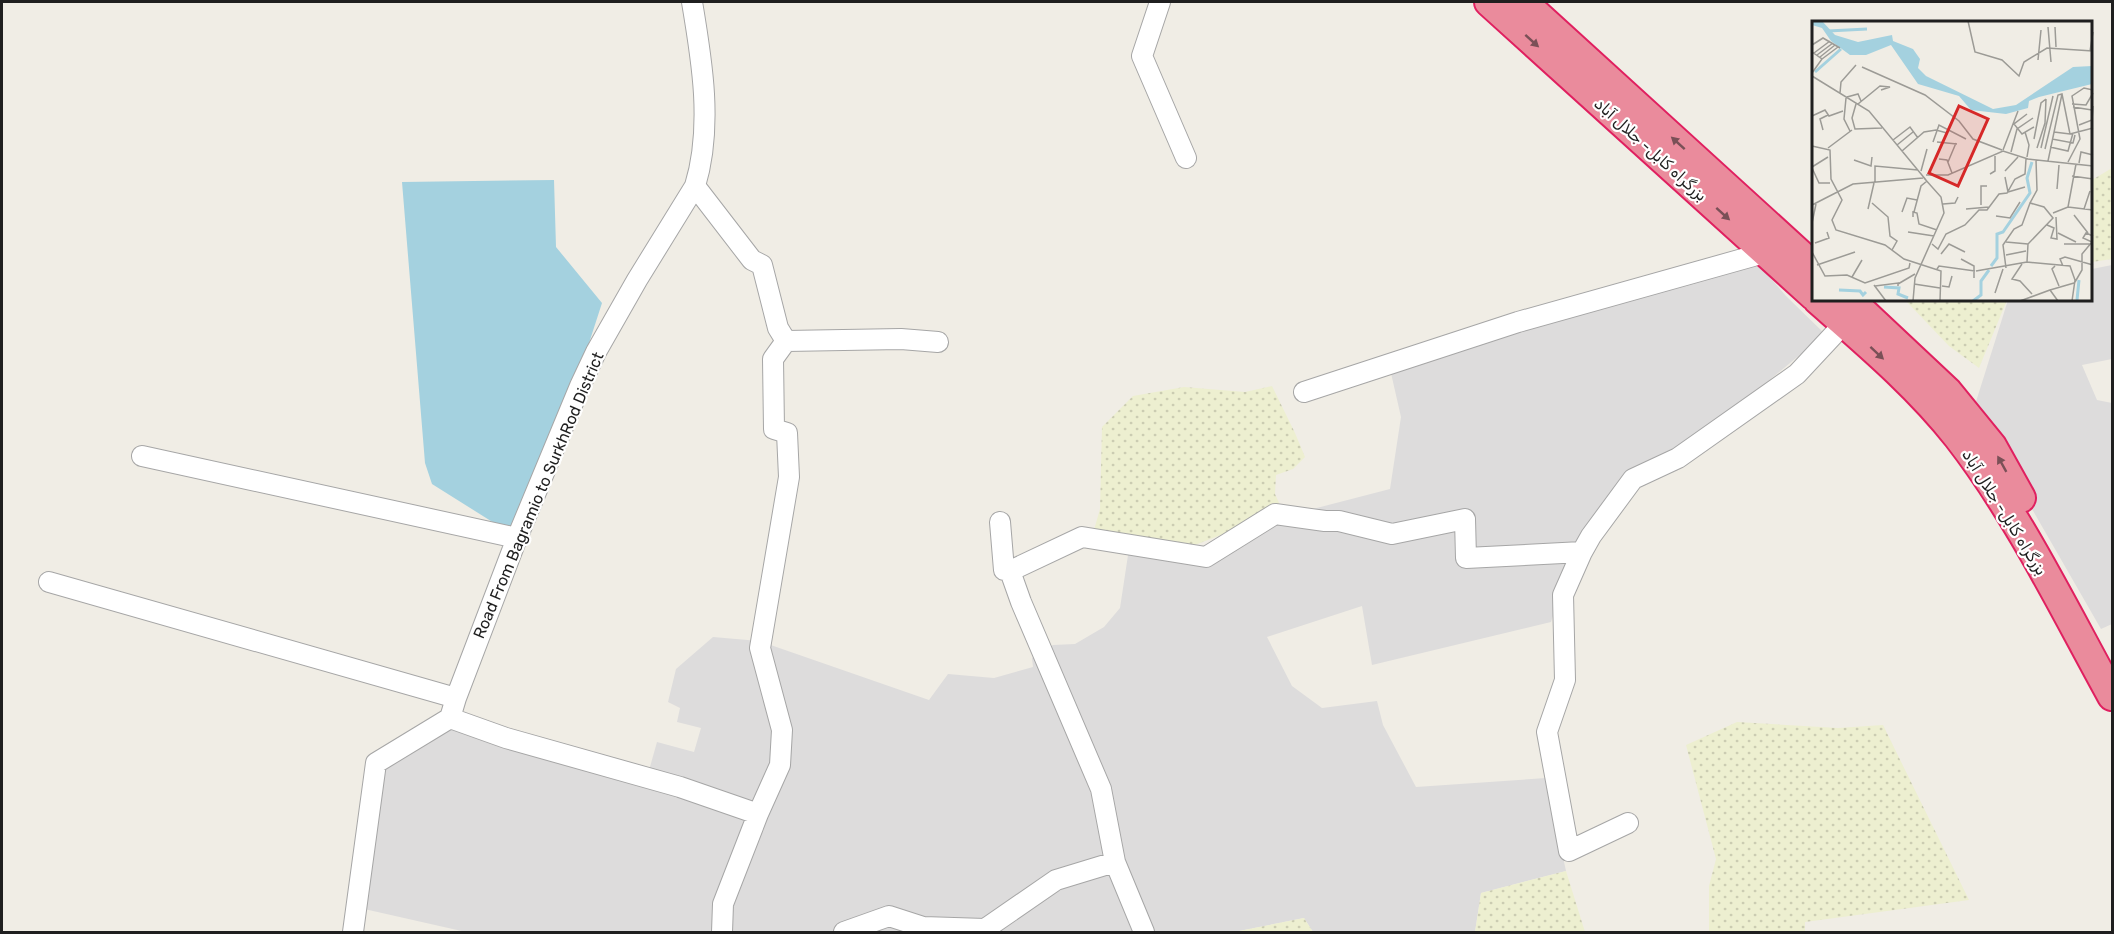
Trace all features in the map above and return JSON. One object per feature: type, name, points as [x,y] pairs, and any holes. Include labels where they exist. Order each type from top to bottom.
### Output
[{"type":"highway","name":"بزرگراه کابل- جلال آباد","points":[[1488,2],[1812,294]]},
{"type":"highway","name":"بزرگراه کابل- جلال آباد","points":[[1522,2],[1812,265]]},
{"type":"highway","name":"بزرگراه کابل- جلال آباد","points":[[1825,302],[1851,310],[1948,392],[1992,446],[2112,662]]},
{"type":"highway","name":"بزرگراه کابل- جلال آباد","points":[[1851,310],[1959,438],[2001,499],[2112,696]]},
{"type":"street","name":"Road From Bagramio to SurkhRod District","points":[[450,718],[517,538],[580,386],[596,352],[695,186],[700,165],[705,104],[692,2]]},
{"type":"street","points":[[1160,2],[1143,56],[1186,158]]},
{"type":"street","points":[[695,186],[752,260],[762,265],[778,328],[786,341]]},
{"type":"street","points":[[1304,392],[1518,322],[1764,253]]},
{"type":"street","points":[[1628,823],[1569,851],[1547,732],[1565,680],[1563,595],[1591,536],[1633,479],[1678,458],[1797,374],[1851,310]]},
{"type":"street","points":[[786,341],[901,339],[938,342]]},
{"type":"street","points":[[722,933],[723,904],[780,765],[782,730],[760,648],[789,477],[787,434],[774,429],[773,359],[786,341]]},
{"type":"street","points":[[142,456],[517,538]]},
{"type":"street","points":[[1000,522],[1004,570],[1010,571],[1082,537],[1206,556],[1275,514],[1339,521],[1392,534],[1465,519],[1466,558],[1582,552]]},
{"type":"street","points":[[1010,571],[1101,789],[1115,862],[1144,933]]},
{"type":"street","points":[[49,582],[456,698]]},
{"type":"street","points":[[353,933],[376,763],[450,718],[506,738],[680,788],[758,814]]},
{"type":"street","points":[[854,931],[889,916],[923,927],[985,928],[1056,880],[1115,862]]},
{"type":"shaded area","points":[[1749,253],[1786,296],[1825,334],[1713,427],[1623,495],[1570,566],[1551,622],[1372,665],[1362,606],[1267,637],[1292,686],[1322,708],[1377,701],[1383,725],[1416,787],[1546,778],[1566,871],[1481,893],[1475,932],[1313,932],[1304,918],[1234,932],[466,932],[351,906],[370,756],[445,714],[648,774],[657,742],[694,752],[701,728],[677,722],[680,708],[668,702],[676,669],[713,637],[759,641],[929,700],[948,674],[994,678],[1033,667],[1032,658],[1053,645],[1075,644],[1104,627],[1120,608],[1130,542],[1201,553],[1309,510],[1390,489],[1401,417],[1388,360]]},
{"type":"shaded area","points":[[2112,265],[2112,359],[2082,365],[2097,400],[2112,403],[2112,624],[2101,629],[1974,408],[2007,302],[2093,302],[2093,269]]},
{"type":"green space","points":[[2112,168],[2112,259],[2093,262],[2093,179]]},
{"type":"green space","points":[[1907,302],[2006,302],[1979,368],[1949,346]]},
{"type":"green space","points":[[1272,386],[1305,457],[1293,469],[1276,475],[1275,494],[1281,507],[1254,522],[1195,545],[1094,530],[1100,509],[1102,427],[1133,396],[1184,387],[1245,392]]},
{"type":"green space","points":[[1737,722],[1838,728],[1883,725],[1969,900],[1805,922],[1805,932],[1709,932],[1709,886],[1716,859],[1686,745]]},
{"type":"green space","points":[[1566,871],[1585,932],[1475,932],[1481,893]]},
{"type":"green space","points":[[1304,918],[1313,932],[1234,932]]},
{"type":"water","points":[[554,180],[556,247],[602,303],[579,374],[510,533],[432,484],[425,463],[402,182]]}]
